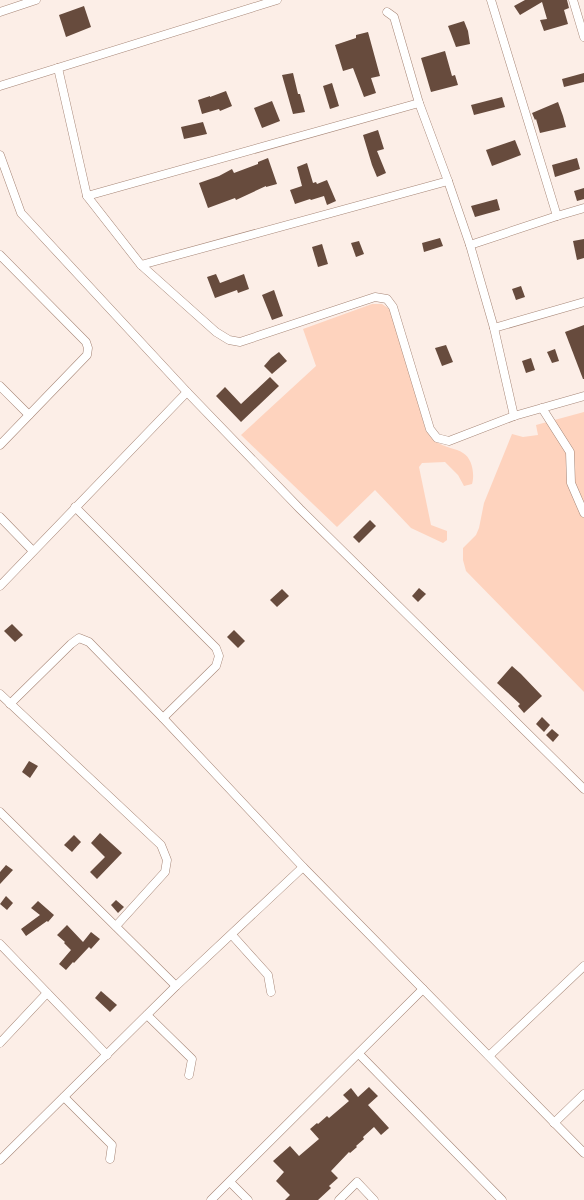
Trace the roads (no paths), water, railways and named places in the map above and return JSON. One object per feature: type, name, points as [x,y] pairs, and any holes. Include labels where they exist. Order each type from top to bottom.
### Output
[{"type":"street","points":[[0,12],[36,0]]},
{"type":"street","points":[[0,86],[277,0]]},
{"type":"street","points":[[491,0],[556,216]]},
{"type":"street","points":[[573,0],[584,37]]},
{"type":"street","points":[[387,12],[394,17],[419,103],[470,245],[494,328],[514,416]]},
{"type":"street","points":[[58,68],[87,196],[141,265],[216,332],[229,340],[240,342],[375,297],[387,298],[393,307],[430,429],[438,438],[449,441],[514,416],[584,396]]},
{"type":"street","points":[[87,196],[419,103]]},
{"type":"street","points":[[0,155],[22,213],[187,392],[306,515],[584,789]]},
{"type":"street","points":[[141,265],[448,181]]},
{"type":"street","points":[[470,245],[584,208]]},
{"type":"street","points":[[0,255],[86,342],[88,348],[87,355],[0,445]]},
{"type":"street","points":[[494,328],[584,302]]},
{"type":"street","points":[[0,386],[29,415]]},
{"type":"street","points":[[0,586],[187,392]]},
{"type":"street","points":[[542,408],[570,452],[571,483],[584,513]]},
{"type":"street","points":[[75,507],[216,648],[219,656],[216,666],[163,718]]},
{"type":"street","points":[[0,517],[33,551]]},
{"type":"street","points":[[10,704],[70,644],[79,638],[89,642],[163,718],[303,867],[584,1153]]},
{"type":"street","points":[[0,694],[161,845],[167,860],[164,872],[116,926]]},
{"type":"street","points":[[0,812],[176,986]]},
{"type":"street","points":[[0,1160],[176,986],[303,867]]},
{"type":"street","points":[[232,935],[268,975],[271,992]]},
{"type":"street","points":[[0,944],[107,1055]]},
{"type":"street","points":[[488,1056],[584,966]]},
{"type":"street","points":[[212,1200],[423,989]]},
{"type":"street","points":[[0,1043],[47,993]]},
{"type":"street","points":[[147,1015],[192,1059],[189,1075]]},
{"type":"street","points":[[358,1054],[502,1200]]},
{"type":"street","points":[[554,1123],[584,1094]]},
{"type":"street","points":[[64,1097],[112,1145],[110,1159]]},
{"type":"street","points":[[230,1182],[248,1200]]},
{"type":"street","points":[[339,1200],[357,1182],[374,1200]]}]
